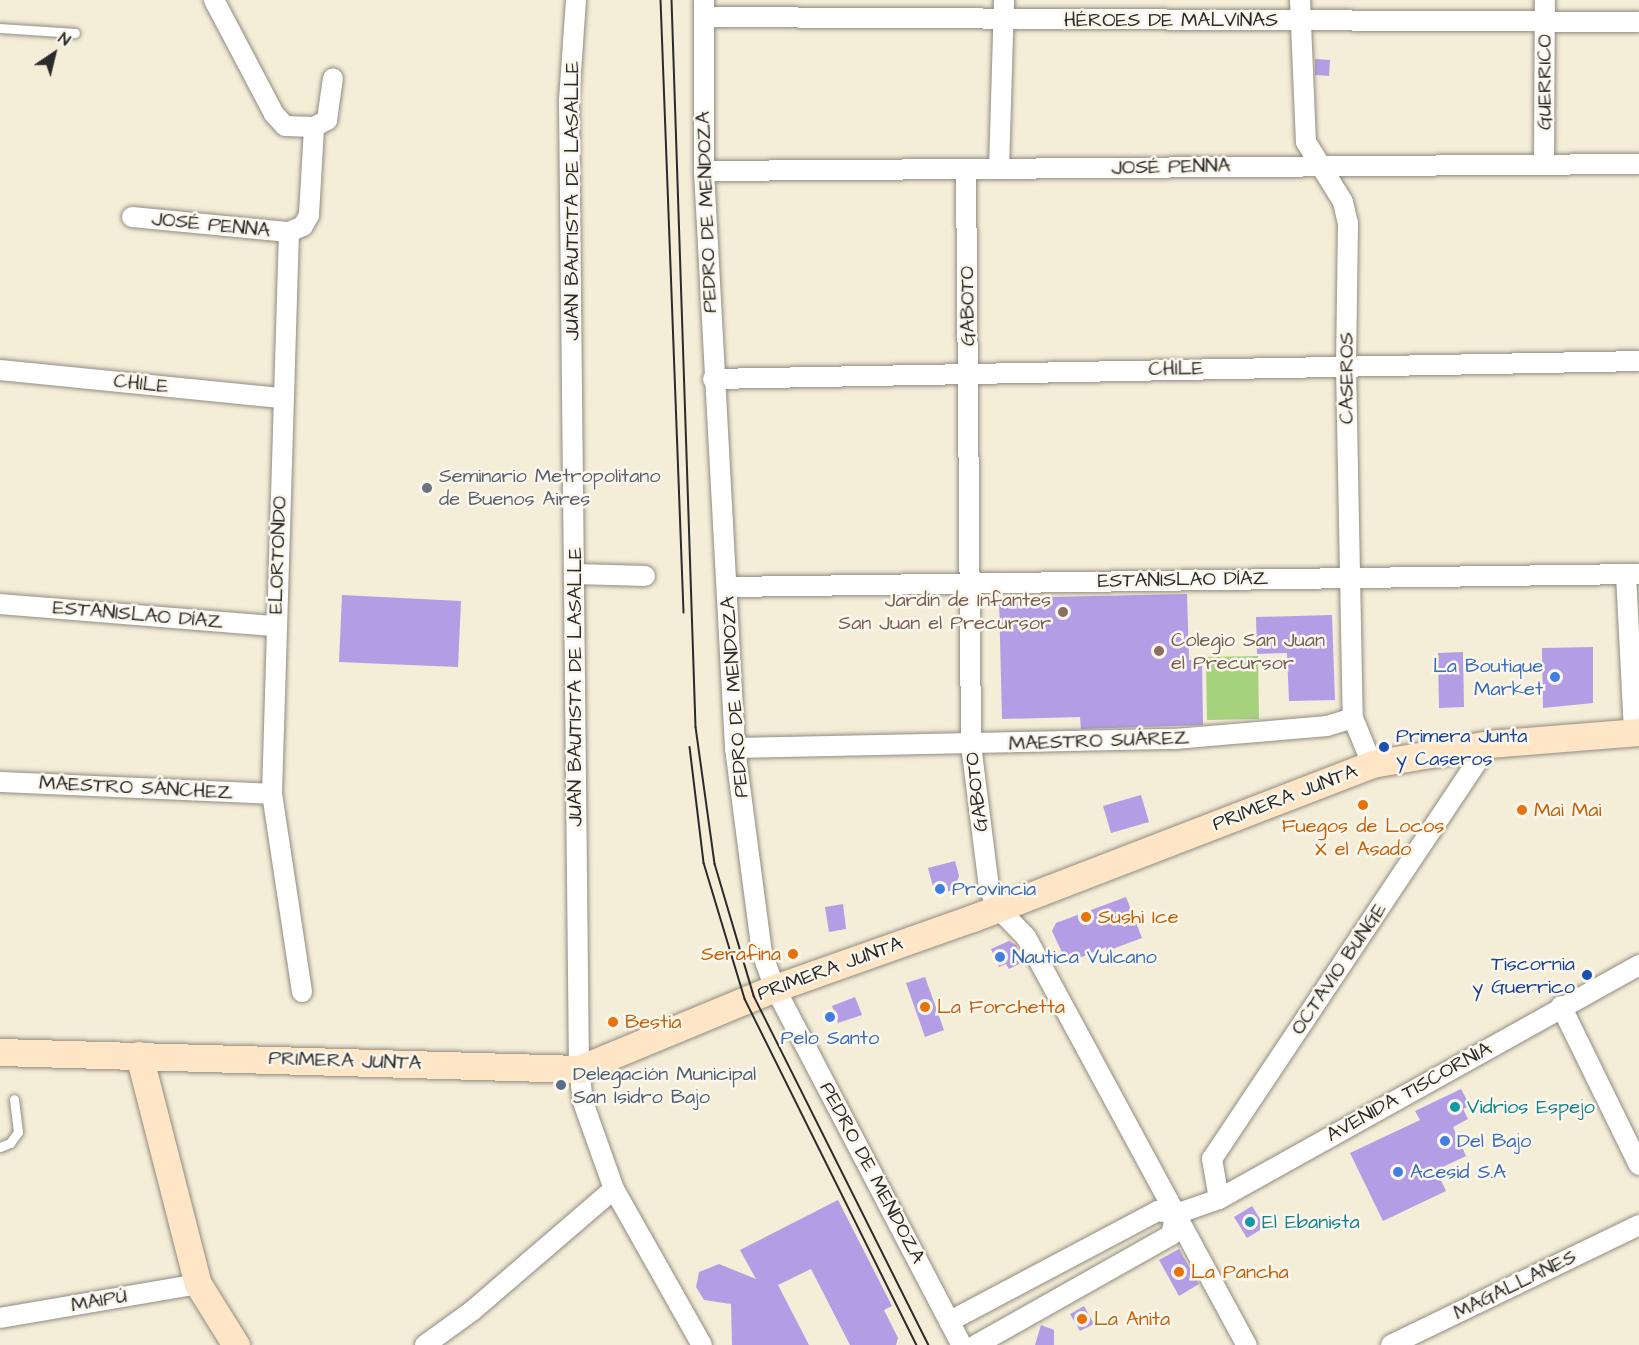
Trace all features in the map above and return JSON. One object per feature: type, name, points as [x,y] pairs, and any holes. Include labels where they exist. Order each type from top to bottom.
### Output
[{"type":"street","points":[[214,0],[274,114],[285,126],[314,127],[327,120],[333,78]]},
{"type":"street","name":"JUAN BAUTISTA DE LASALLE","points":[[576,0],[569,100],[579,1069],[583,1102],[614,1188],[702,1345]]},
{"type":"street","points":[[999,169],[1004,0]]},
{"type":"street","name":"CASEROS","points":[[1300,0],[1303,123],[1306,142],[1318,166],[1342,202],[1348,223],[1346,366],[1353,718],[1372,764]]},
{"type":"street","name":"GUERRICO","points":[[1544,164],[1545,0]]},
{"type":"street","name":"HÉROES DE MALVINAS","points":[[704,9],[1003,20],[1639,22]]},
{"type":"street","name":"PEDRO DE MENDOZA","points":[[704,9],[704,171],[713,379],[735,748],[762,953],[775,987],[962,1345]]},
{"type":"street","points":[[289,232],[303,226],[309,215],[314,127]]},
{"type":"street","name":"JOSÉ PENNA","points":[[704,171],[1639,164]]},
{"type":"street","name":"GABOTO","points":[[966,169],[972,745],[989,888],[998,907],[1026,936],[1247,1345]]},
{"type":"street","name":"JOSÉ PENNA","points":[[132,217],[289,232]]},
{"type":"street","name":"ELORTONDO","points":[[289,232],[275,626],[272,794],[302,992]]},
{"type":"street","name":"CHILE","points":[[713,379],[1639,361]]},
{"type":"street","name":"CHILE","points":[[0,370],[283,398]]},
{"type":"street","points":[[575,574],[645,576]]},
{"type":"street","points":[[1633,574],[1637,732]]},
{"type":"street","name":"ESTANISLAO DÍAZ","points":[[727,587],[1633,574]]},
{"type":"street","name":"ESTANISLAO DÍAZ","points":[[0,604],[275,626]]},
{"type":"street","name":"MAESTRO SUÁREZ","points":[[735,748],[972,745],[1175,739],[1327,726],[1353,718]]},
{"type":"street","name":"PRIMERA JUNTA","points":[[0,1052],[139,1054],[579,1069],[775,987],[998,907],[1372,764],[1489,744],[1637,732]]},
{"type":"street","name":"OCTAVIO BUNGE","points":[[1219,1199],[1212,1159],[1489,744]]},
{"type":"street","name":"MAESTRO SÁNCHEZ","points":[[0,782],[272,794]]},
{"type":"street","name":"AVENIDA TISCORNIA","points":[[950,1321],[1158,1211],[1176,1214],[1219,1199],[1561,1006],[1639,965]]},
{"type":"street","points":[[1561,1006],[1639,1166]]},
{"type":"street","points":[[139,1054],[198,1284],[236,1345]]},
{"type":"street","points":[[425,1345],[472,1311],[614,1188]]},
{"type":"street","points":[[975,1345],[1171,1235],[1176,1214]]},
{"type":"street","name":"MAGALLANES","points":[[1391,1345],[1639,1225]]},
{"type":"street","name":"MAIPÚ","points":[[0,1318],[198,1284]]},
{"type":"lane","points":[[0,28],[75,33]]},
{"type":"lane","points":[[0,1146],[10,1143],[18,1132],[14,1099]]},
{"type":"green space","points":[[1258,656],[1259,719],[1207,720],[1206,657]]},
{"type":"building","points":[[1315,59],[1330,60],[1329,76],[1315,75]]},
{"type":"building","points":[[1187,594],[1189,660],[1202,660],[1203,725],[1081,729],[1080,717],[1002,719],[999,598]]},
{"type":"building","points":[[342,595],[461,601],[458,667],[339,662]]},
{"type":"building","points":[[1332,615],[1335,700],[1289,701],[1287,653],[1257,654],[1256,617]]},
{"type":"building","points":[[1593,647],[1593,703],[1543,708],[1542,648]]},
{"type":"building","points":[[1463,652],[1464,707],[1439,708],[1438,653]]},
{"type":"building","points":[[1141,795],[1149,822],[1111,833],[1103,806]]},
{"type":"building","points":[[955,861],[959,876],[954,890],[935,894],[928,868]]},
{"type":"building","points":[[1126,897],[1142,938],[1107,951],[1106,947],[1067,963],[1052,931],[1056,923]]},
{"type":"building","points":[[843,904],[846,929],[829,932],[825,907]]},
{"type":"building","name":"Nautica Vulcano","points":[[1009,941],[1016,945],[1023,962],[1009,969],[1006,964],[999,967],[991,949]]},
{"type":"building","name":"La Forchetta","points":[[925,977],[944,1030],[925,1037],[906,983]]},
{"type":"building","points":[[855,997],[862,1015],[838,1023],[832,1006]]},
{"type":"building","name":"Acesid S.A","points":[[1461,1089],[1470,1106],[1463,1109],[1468,1119],[1453,1127],[1466,1156],[1436,1170],[1446,1191],[1383,1221],[1350,1153],[1420,1120],[1415,1111]]},
{"type":"building","points":[[838,1200],[892,1306],[884,1310],[898,1338],[896,1345],[850,1345],[811,1269],[778,1285],[809,1345],[732,1345],[731,1304],[704,1300],[696,1287],[699,1272],[719,1264],[756,1279],[740,1250]]},
{"type":"building","name":"El Ebanista","points":[[1252,1206],[1265,1227],[1247,1238],[1234,1217]]},
{"type":"building","name":"La Pancha","points":[[1179,1249],[1199,1284],[1179,1296],[1159,1260]]},
{"type":"building","name":"La Anita","points":[[1084,1306],[1094,1324],[1080,1331],[1070,1314]]},
{"type":"building","points":[[1041,1325],[1054,1330],[1054,1345],[1035,1345]]},
{"type":"tram line","points":[[661,0],[684,613]]},
{"type":"tram line","points":[[672,0],[696,727],[715,864],[754,996],[929,1345]]},
{"type":"tram line","points":[[690,747],[704,863],[745,999],[917,1345]]},
{"type":"place","name":"Seminario Metropolitano de Buenos Aires","points":[[427,488]]},
{"type":"place","name":"Jardín de Infantes San Juan el Precursor","points":[[1063,612]]},
{"type":"place","name":"Colegio San Juan el Precursor","points":[[1159,651]]},
{"type":"place","name":"La Boutique Market","points":[[1555,677]]},
{"type":"place","name":"Primera Junta y Caseros","points":[[1384,747]]},
{"type":"place","name":"Fuegos de Locos X el Asado","points":[[1363,805]]},
{"type":"place","name":"Mai Mai","points":[[1522,810]]},
{"type":"place","name":"Provincia","points":[[940,889]]},
{"type":"place","name":"Sushi Ice","points":[[1086,917]]},
{"type":"place","name":"Serafina","points":[[793,954]]},
{"type":"place","name":"Nautica Vulcano","points":[[1000,957]]},
{"type":"place","name":"Tiscornia y Guerrico","points":[[1587,975]]},
{"type":"place","name":"La Forchetta","points":[[925,1007]]},
{"type":"place","name":"Pelo Santo","points":[[830,1017]]},
{"type":"place","name":"Bestia","points":[[613,1022]]},
{"type":"place","name":"Delegación Municipal San Isidro Bajo","points":[[561,1085]]},
{"type":"place","name":"Vidrios Espejo","points":[[1455,1107]]},
{"type":"place","name":"Del Bajo","points":[[1445,1141]]},
{"type":"place","name":"Acesid S.A","points":[[1398,1172]]},
{"type":"place","name":"El Ebanista","points":[[1250,1222]]},
{"type":"place","name":"La Pancha","points":[[1179,1272]]},
{"type":"place","name":"La Anita","points":[[1082,1319]]}]
